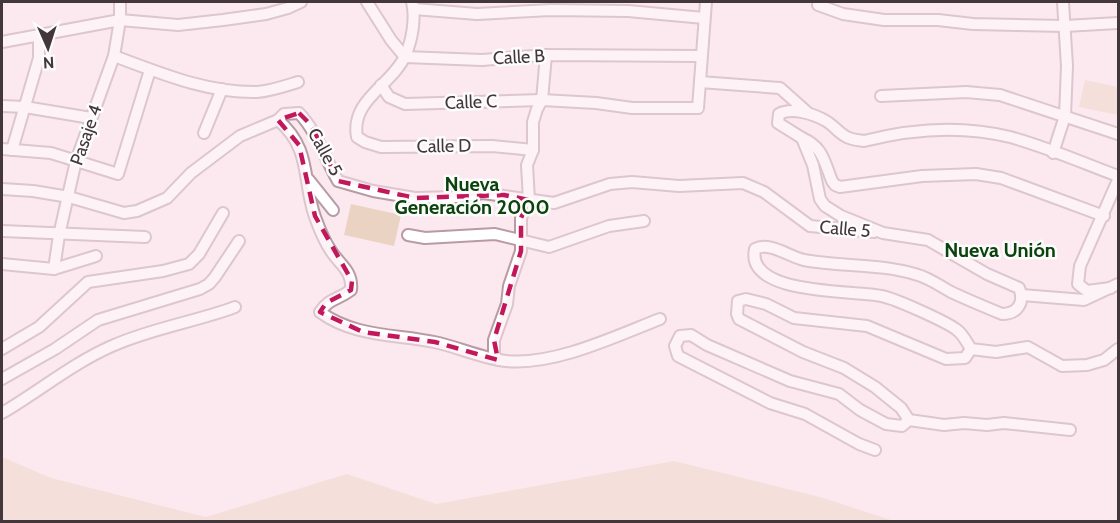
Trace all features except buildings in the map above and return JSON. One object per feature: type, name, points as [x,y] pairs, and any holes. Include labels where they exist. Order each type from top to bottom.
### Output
[{"type":"street","name":"Pasaje 4","points":[[54,269],[59,235],[76,161],[114,56],[120,20],[120,2]]},
{"type":"street","points":[[2,42],[39,37],[120,20],[178,25],[223,20],[266,14],[301,2]]},
{"type":"street","points":[[367,2],[391,40],[405,57]]},
{"type":"street","points":[[706,2],[700,82],[780,88],[808,113],[826,121],[853,140],[864,141],[934,130],[976,132],[1011,138],[1119,178],[1080,266],[1078,284],[1087,291],[1115,286]]},
{"type":"street","points":[[1053,153],[1065,116],[1067,66],[1063,2]]},
{"type":"street","points":[[381,85],[405,57],[412,32],[413,5],[477,14],[551,10],[628,11],[704,18]]},
{"type":"street","points":[[818,5],[843,14],[884,20],[1065,26],[1119,23]]},
{"type":"street","points":[[39,37],[39,58],[25,107],[7,149],[51,153],[118,174],[150,70]]},
{"type":"street","points":[[498,360],[494,355],[494,340],[507,304],[509,286],[521,251],[521,218],[529,200],[527,165],[533,150],[533,122],[542,100],[546,55]]},
{"type":"street","name":"Calle B","points":[[405,57],[482,60],[546,55],[701,56]]},
{"type":"street","points":[[114,56],[183,82],[222,89],[258,92],[298,82]]},
{"type":"street","name":"Calle C","points":[[381,85],[389,97],[405,104],[542,100],[632,108],[698,108],[700,82]]},
{"type":"street","name":"Calle D","points":[[381,85],[366,100],[355,126],[357,137],[364,142],[381,147],[492,146],[533,150]]},
{"type":"street","points":[[204,133],[222,89]]},
{"type":"street","points":[[881,96],[966,92],[1000,95],[1119,134]]},
{"type":"street","points":[[2,106],[25,107],[92,118]]},
{"type":"street","points":[[808,113],[786,111],[779,114],[778,123],[820,150],[832,181],[840,187],[922,176],[976,174],[1000,178],[1104,216]]},
{"type":"street","name":"Calle 5","points":[[2,189],[69,197],[124,213],[137,211],[166,198],[191,173],[240,136],[278,120],[284,114],[299,113],[312,126],[325,159],[338,181],[374,191],[415,198],[458,197],[483,193],[554,204],[610,184],[632,182],[680,186],[743,183],[764,192],[810,226],[883,233]]},
{"type":"street","points":[[278,120],[288,129],[299,145],[315,216],[330,250],[345,267],[352,281],[351,290],[326,303],[320,312],[333,322],[363,332],[435,342],[469,353],[509,361],[548,358],[595,345],[660,319]]},
{"type":"street","points":[[802,138],[813,165],[822,203],[841,216],[883,233],[928,240],[987,274],[1019,288],[1022,301],[1018,309],[1011,314],[1002,314],[953,293],[920,275],[887,268],[801,259],[772,248],[759,246],[755,249],[754,254],[768,278],[797,286],[839,293],[882,296],[958,330],[971,349]]},
{"type":"street","points":[[307,177],[333,210]]},
{"type":"street","points":[[2,349],[39,327],[88,282],[163,271],[189,264],[199,254],[223,213]]},
{"type":"street","points":[[408,235],[425,238],[495,234],[549,247],[609,226],[644,221]]},
{"type":"street","points":[[2,231],[146,237]]},
{"type":"street","points":[[2,379],[55,349],[99,320],[209,285],[239,241]]},
{"type":"street","points":[[2,264],[54,269],[96,256]]},
{"type":"street","points":[[1022,296],[1084,300],[1115,286]]},
{"type":"street","points":[[971,349],[965,358],[946,359],[867,326],[794,318],[766,304],[746,299],[738,301],[739,320],[802,352],[844,368],[875,387],[901,408],[909,420],[944,425],[1004,423],[1070,430]]},
{"type":"street","points":[[2,413],[113,346],[235,307]]},
{"type":"street","points":[[875,450],[859,444],[804,414],[770,404],[678,356],[675,346],[680,336],[691,335],[707,345],[790,381],[839,394],[860,410],[886,424],[902,426],[909,420]]},
{"type":"street","points":[[971,349],[996,351],[1028,347],[1062,366],[1087,365],[1104,360],[1119,349]]},
{"type":"highlighted area","points":[[299,113],[312,126],[338,181],[415,198],[504,195],[529,200],[521,218],[521,251],[494,340],[498,360],[435,342],[363,332],[320,312],[326,303],[351,290],[352,281],[315,216],[299,145],[278,120]]},
{"type":"shaded area","points":[[1085,80],[1118,87],[1118,115],[1079,107]]},
{"type":"shaded area","points":[[351,204],[401,215],[394,246],[344,235]]},
{"type":"shaded area","points":[[2,457],[51,478],[206,517],[347,474],[436,504],[674,461],[820,497],[894,521],[2,521]]},
{"type":"district","name":"Nueva Generación 2000","points":[[472,196]]},
{"type":"district","name":"Nueva Unión","points":[[1000,250]]}]
